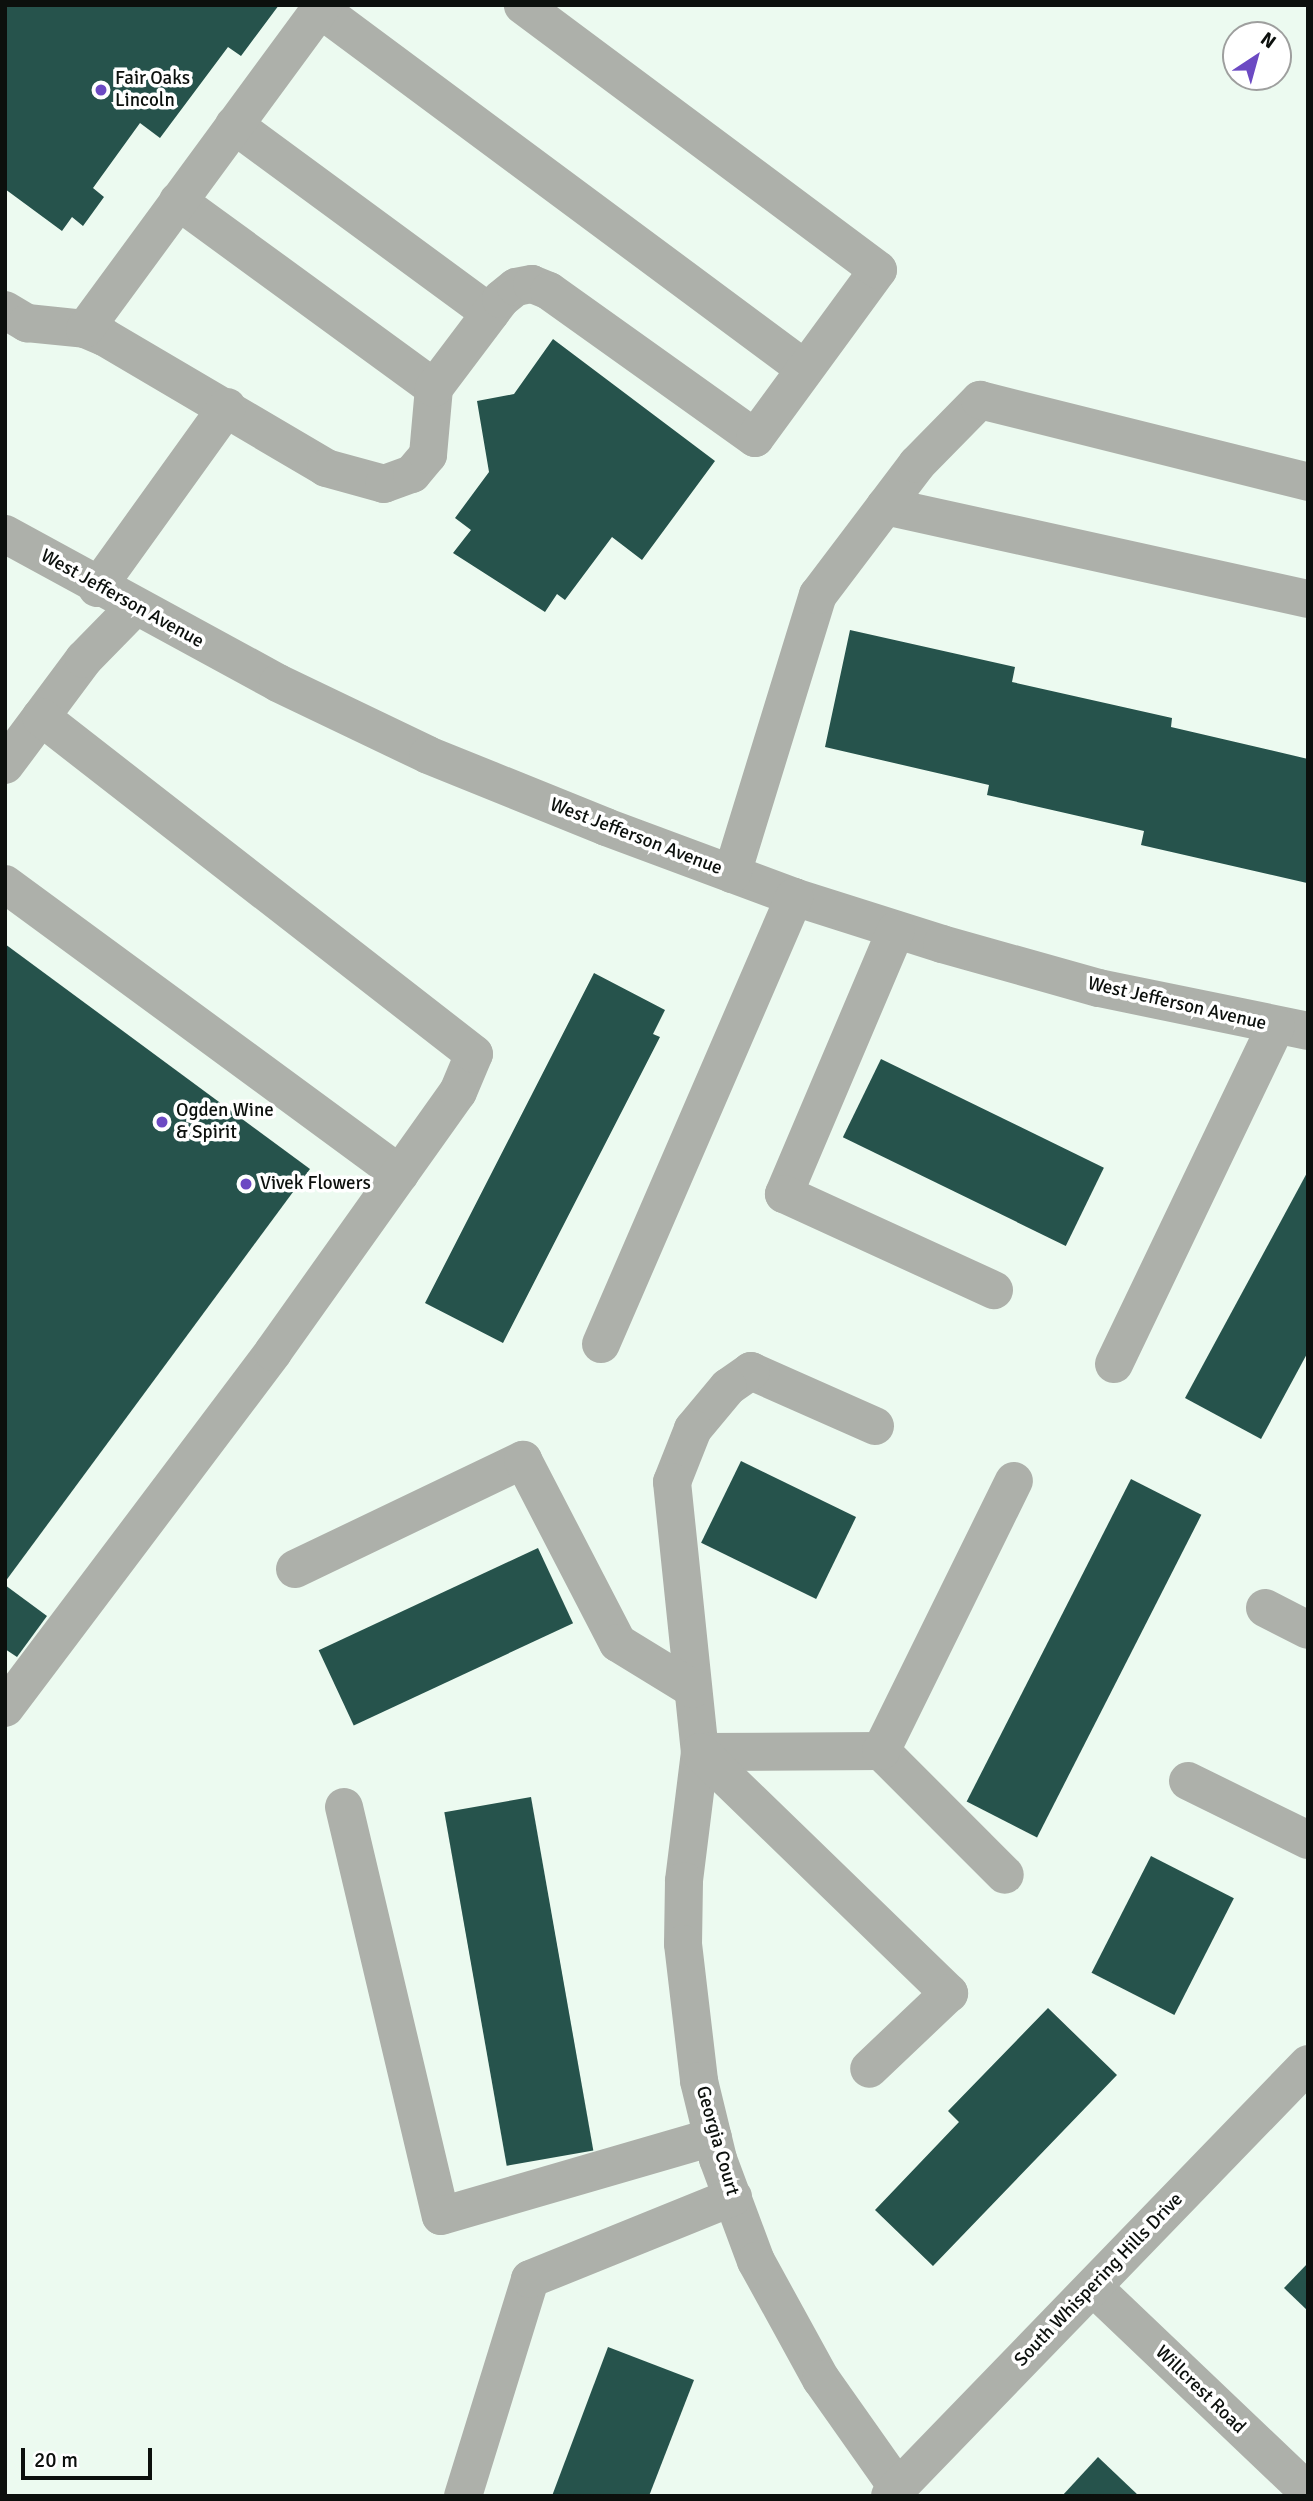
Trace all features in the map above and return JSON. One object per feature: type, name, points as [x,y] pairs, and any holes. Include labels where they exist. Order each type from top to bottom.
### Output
[{"type":"street","points":[[5,310],[27,323],[85,329],[227,407],[326,468],[384,484],[412,474],[428,455],[434,388],[490,313],[516,288],[532,284],[549,291],[755,438],[878,270],[523,5]]},
{"type":"street","points":[[85,329],[321,7],[805,369]]},
{"type":"street","points":[[234,125],[490,313]]},
{"type":"street","points":[[178,201],[434,388]]},
{"type":"street","points":[[732,874],[818,595],[917,464],[980,400],[1308,482]]},
{"type":"street","points":[[97,588],[227,407]]},
{"type":"street","points":[[885,506],[1308,599]]},
{"type":"street","name":"West Jefferson Avenue","points":[[5,534],[134,608],[428,755],[732,874],[896,930],[1100,988],[1292,1029]]},
{"type":"street","points":[[5,765],[84,659],[134,608]]},
{"type":"street","points":[[5,1708],[273,1352],[458,1092],[474,1054],[41,717]]},
{"type":"street","points":[[5,884],[400,1174]]},
{"type":"street","points":[[601,1344],[794,897]]},
{"type":"street","points":[[896,930],[784,1195],[995,1290]]},
{"type":"street","points":[[1114,1364],[1292,1029]]},
{"type":"street","name":"Georgia Court","points":[[875,1426],[751,1371],[728,1387],[693,1429],[672,1482],[701,1752],[684,1881],[682,1944],[690,2026],[713,2137],[733,2197],[785,2319],[894,2492]]},
{"type":"street","points":[[295,1569],[523,1460],[618,1643],[693,1689]]},
{"type":"street","points":[[881,1751],[1014,1481]]},
{"type":"street","points":[[1265,1608],[1308,1630]]},
{"type":"street","points":[[701,1752],[881,1751],[1005,1875]]},
{"type":"street","points":[[701,1752],[949,1993],[869,2069]]},
{"type":"street","points":[[1188,1782],[1308,1840]]},
{"type":"street","points":[[344,1807],[441,2216],[713,2137]]},
{"type":"street","name":"South Whispering Hills Drive","points":[[894,2492],[1308,2064]]},
{"type":"street","points":[[463,2496],[530,2279],[733,2197]]},
{"type":"street","name":"Willcrest Road","points":[[1093,2287],[1308,2492]]},
{"type":"building","name":"Fair Oaks Lincoln","points":[[5,5],[279,5],[241,56],[228,47],[160,138],[140,123],[93,188],[104,197],[83,226],[72,217],[62,231],[5,189]]},
{"type":"building","points":[[553,339],[715,461],[642,560],[612,537],[565,600],[557,594],[545,612],[453,553],[471,530],[455,518],[489,472],[477,401],[514,394]]},
{"type":"building","points":[[850,630],[1015,667],[1012,682],[1172,718],[1171,727],[1308,759],[1307,883],[1141,845],[1144,831],[987,795],[989,785],[825,747]]},
{"type":"building","points":[[5,944],[310,1169],[5,1582]]},
{"type":"building","points":[[594,973],[665,1010],[653,1034],[660,1037],[503,1343],[425,1303]]},
{"type":"building","points":[[881,1059],[1104,1168],[1066,1246],[843,1137]]},
{"type":"building","points":[[1308,1171],[1308,1352],[1261,1439],[1185,1398]]},
{"type":"building","points":[[741,1461],[856,1517],[816,1599],[701,1543]]},
{"type":"building","points":[[1131,1479],[1201,1515],[1037,1837],[967,1802]]},
{"type":"building","points":[[538,1548],[573,1623],[354,1725],[319,1650]]},
{"type":"building","points":[[5,1585],[47,1616],[17,1657],[5,1649]]},
{"type":"building","points":[[531,1797],[593,2151],[507,2166],[444,1812]]},
{"type":"building","points":[[1151,1856],[1234,1898],[1174,2015],[1092,1973]]},
{"type":"building","points":[[1048,2008],[1117,2075],[933,2266],[875,2210],[959,2122],[948,2111]]},
{"type":"building","points":[[1308,2263],[1308,2311],[1284,2288]]},
{"type":"building","points":[[608,2347],[694,2380],[649,2496],[552,2496]]},
{"type":"building","points":[[1098,2457],[1139,2496],[1062,2496]]},
{"type":"place","name":"Fair Oaks Lincoln","points":[[101,90]]},
{"type":"place","name":"Ogden Wine & Spirit","points":[[162,1122]]},
{"type":"place","name":"Vivek Flowers","points":[[246,1184]]}]
